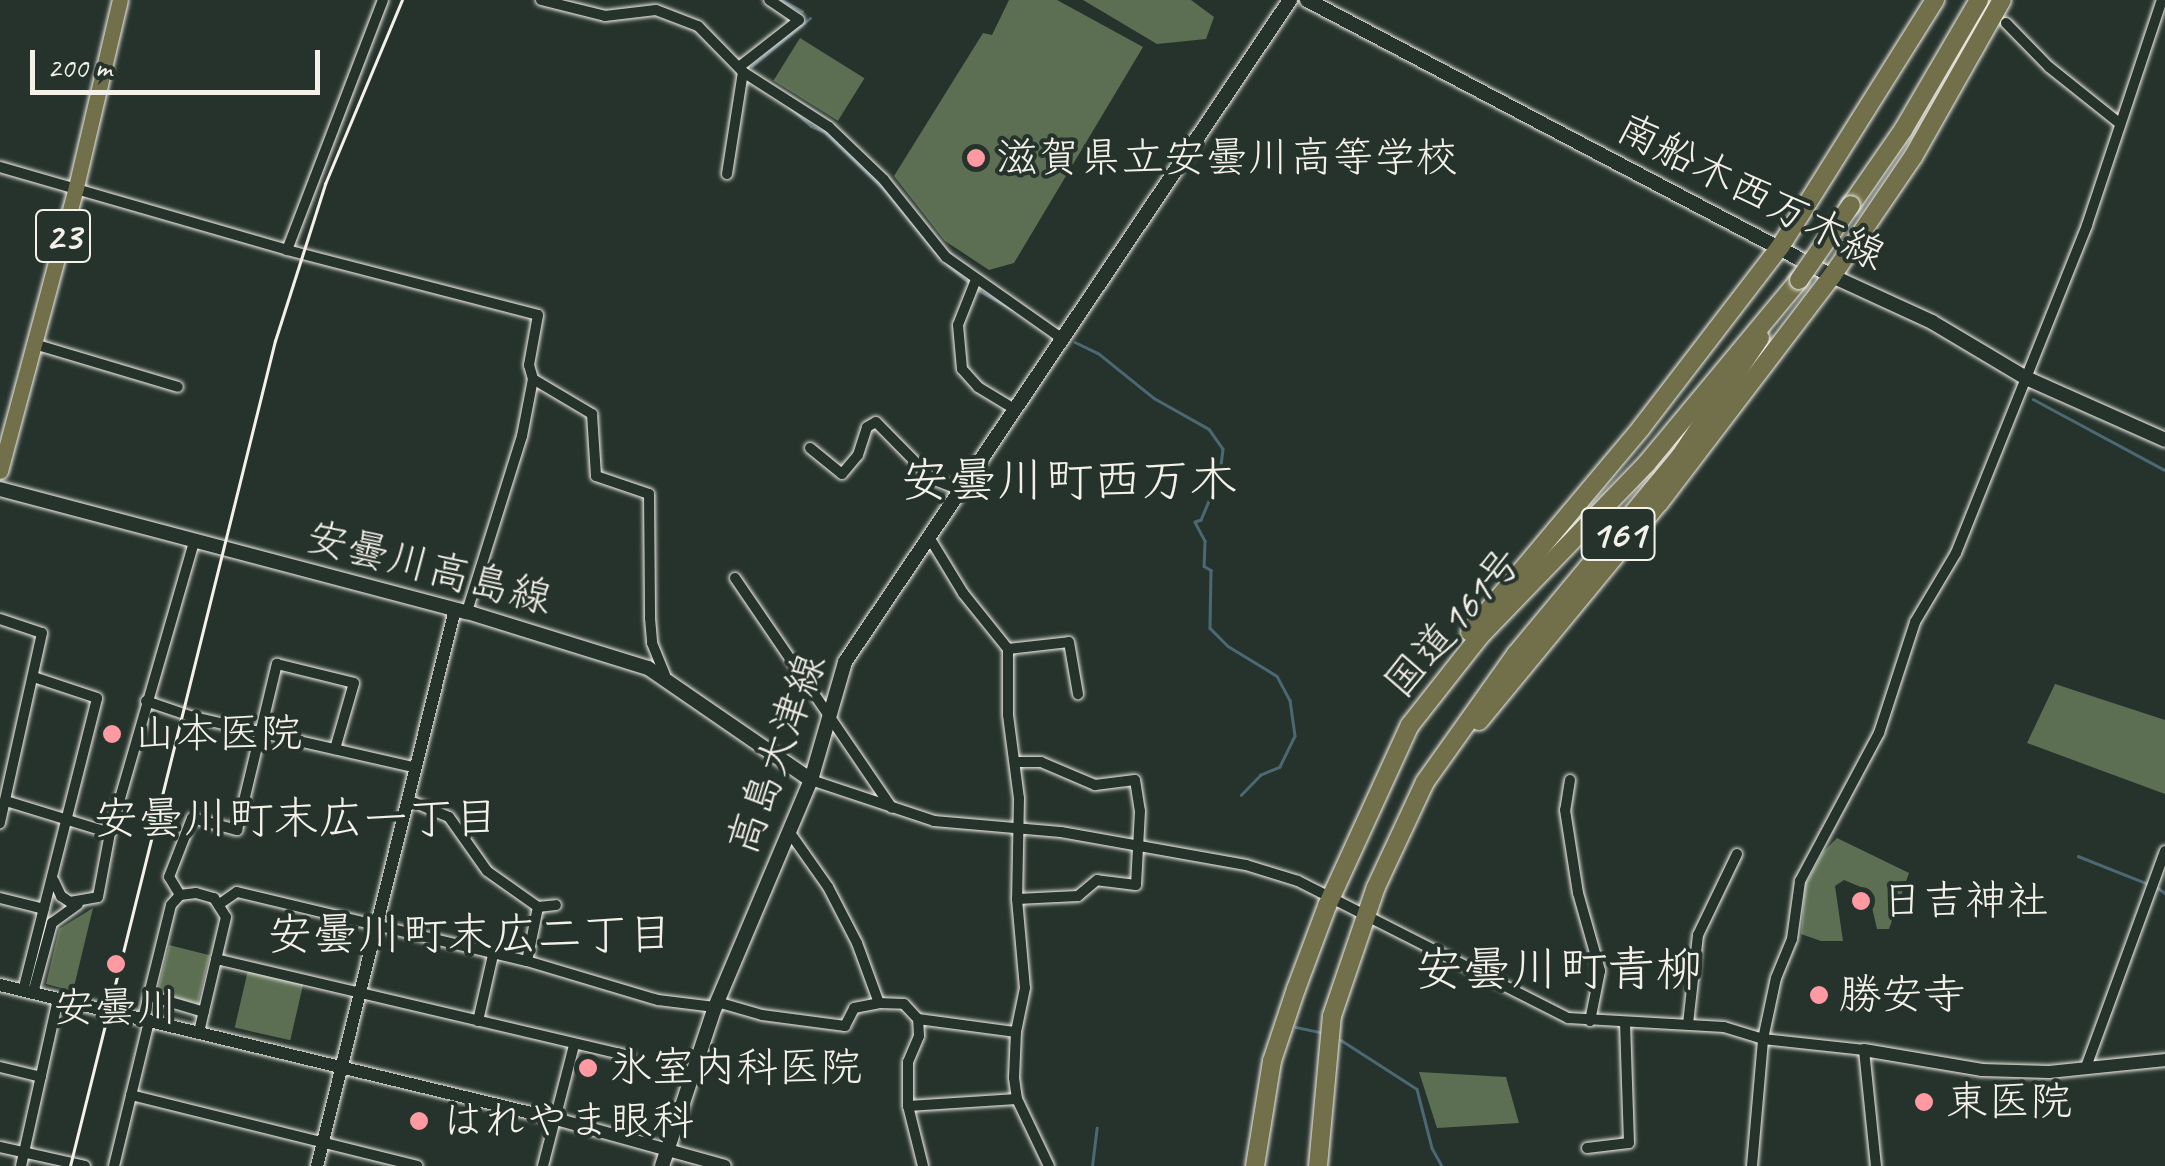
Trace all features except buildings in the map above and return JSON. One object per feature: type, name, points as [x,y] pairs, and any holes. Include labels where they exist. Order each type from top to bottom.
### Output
[{"type":"highway","points":[[1432,692],[1473,627],[1641,428],[1780,247],[1935,0]]},
{"type":"highway","name":"国道161号","points":[[1255,1166],[1262,1109],[1279,1036],[1331,897],[1398,747],[1432,692],[1647,463],[1799,280],[1902,130],[1979,0]]},
{"type":"highway","points":[[1442,755],[1460,742],[1529,664],[1832,276],[1912,156],[2002,0]]},
{"type":"highway","name":"国道161号","points":[[1318,1166],[1332,1016],[1365,915],[1404,824],[1442,755],[1516,654],[1679,458],[1746,362],[1780,302]]},
{"type":"main road","name":"23","points":[[0,471],[76,187],[120,0]]},
{"type":"main road","name":"高島大津線","points":[[662,1166],[716,1004],[810,780],[845,662],[1290,0]]},
{"type":"main road","name":"南船木西万木線","points":[[1307,0],[1832,276],[1932,322],[2026,378],[2165,440]]},
{"type":"main road","name":"安曇川高島線","points":[[0,489],[461,611],[665,676],[810,780]]},
{"type":"street","points":[[287,250],[383,0]]},
{"type":"street","points":[[541,0],[604,16],[656,10],[698,26],[741,70],[829,127],[884,180],[946,257],[976,282],[1064,340]]},
{"type":"street","points":[[727,174],[741,70],[799,20],[768,0]]},
{"type":"street","points":[[1752,1166],[1763,1039],[1776,978],[1792,939],[1800,882],[1879,732],[1915,622],[1956,554],[2087,225],[2118,122],[2162,0]]},
{"type":"street","points":[[2006,23],[2049,66],[2118,122]]},
{"type":"street","points":[[0,167],[287,250],[538,315],[529,365],[534,379],[515,466],[461,611],[413,767],[317,1166]]},
{"type":"street","points":[[976,282],[958,325],[962,369],[978,386],[1016,410]]},
{"type":"street","points":[[34,344],[178,388]]},
{"type":"street","points":[[534,379],[583,404],[592,414],[596,476],[649,494],[651,630],[665,676]]},
{"type":"street","points":[[810,448],[842,474],[858,455],[867,427],[876,422],[932,479],[961,490]]},
{"type":"street","points":[[929,537],[963,593],[1008,649],[1008,715],[1018,826],[1017,900],[1025,988],[1016,1032],[1017,1098],[1049,1166]]},
{"type":"street","points":[[28,992],[52,923],[78,904],[98,898],[110,833],[194,542]]},
{"type":"street","points":[[735,578],[893,810]]},
{"type":"street","points":[[0,619],[42,632],[0,823]]},
{"type":"street","points":[[1008,649],[1070,642],[1078,694]]},
{"type":"street","points":[[180,895],[169,877],[192,818],[238,830],[277,664],[354,683],[335,750]]},
{"type":"street","points":[[28,992],[44,909],[97,698],[34,677]]},
{"type":"street","points":[[146,701],[262,733],[413,767]]},
{"type":"street","points":[[1015,762],[1041,762],[1095,784],[1135,780],[1140,812],[1136,885],[1098,880],[1078,896],[1017,900]]},
{"type":"street","points":[[810,780],[893,810],[958,825],[1018,826],[1246,865],[1331,897],[1568,1018],[1724,1027],[1763,1039],[1864,1050],[1982,1070],[2049,1072],[2165,1060]]},
{"type":"street","points":[[1570,780],[1565,810],[1578,892],[1600,971],[1590,1020]]},
{"type":"street","points":[[408,800],[449,816],[487,871],[538,907],[556,905]]},
{"type":"street","points":[[6,801],[110,833]]},
{"type":"street","points":[[790,832],[828,887],[857,943],[879,1003]]},
{"type":"street","points":[[2086,1067],[2165,851]]},
{"type":"street","points":[[1688,1024],[1698,936],[1737,854]]},
{"type":"street","points":[[54,881],[61,896],[78,904]]},
{"type":"street","points":[[221,904],[238,892],[527,961],[658,1000],[716,1004],[762,1015],[845,1026],[854,1008],[904,1004],[918,1019],[1016,1032]]},
{"type":"street","points":[[114,1166],[171,905],[180,895],[196,893],[221,904],[226,918],[200,1032]]},
{"type":"street","points":[[0,898],[44,909]]},
{"type":"street","points":[[527,961],[538,907]]},
{"type":"street","points":[[478,1020],[493,955]]},
{"type":"street","points":[[216,959],[630,1056]]},
{"type":"street","points":[[0,986],[556,1119],[725,1166]]},
{"type":"street","points":[[150,996],[204,1012]]},
{"type":"street","points":[[21,1166],[58,999]]},
{"type":"street","points":[[918,1019],[919,1036],[908,1062],[908,1106],[923,1166]]},
{"type":"street","points":[[1587,1148],[1629,1143],[1625,1023]]},
{"type":"street","points":[[543,1166],[574,1045]]},
{"type":"street","points":[[1864,1050],[1876,1166]]},
{"type":"street","points":[[0,1068],[41,1078]]},
{"type":"street","points":[[131,1095],[417,1166]]},
{"type":"street","points":[[908,1106],[1017,1098]]},
{"type":"street","points":[[0,1147],[85,1166]]},
{"type":"green space","points":[[1009,0],[1057,0],[1143,47],[1014,263],[989,270],[945,241],[894,176],[983,33],[992,35]]},
{"type":"green space","points":[[1083,0],[1191,0],[1214,17],[1206,39],[1157,44]]},
{"type":"green space","points":[[800,38],[864,78],[838,121],[774,80]]},
{"type":"green space","points":[[2055,684],[2165,720],[2165,794],[2027,743]]},
{"type":"green space","points":[[1837,838],[1909,873],[1889,929],[1877,929],[1868,890],[1844,880],[1835,886],[1843,941],[1821,941],[1801,934],[1805,885],[1823,852]]},
{"type":"green space","points":[[93,908],[73,991],[46,984],[59,929]]},
{"type":"green space","points":[[169,945],[210,955],[198,1004],[157,994]]},
{"type":"green space","points":[[248,970],[304,983],[290,1040],[235,1027]]},
{"type":"green space","points":[[1419,1072],[1506,1077],[1519,1123],[1437,1128]]},
{"type":"waterway","points":[[782,0],[802,11]]},
{"type":"waterway","points":[[752,66],[810,18]]},
{"type":"waterway","points":[[790,107],[811,126],[825,132],[886,191],[939,256]]},
{"type":"waterway","points":[[948,265],[968,282]]},
{"type":"waterway","points":[[978,290],[1012,309]]},
{"type":"waterway","points":[[1075,342],[1098,353],[1154,398],[1209,429],[1223,449],[1220,475],[1201,520],[1195,522],[1205,541],[1204,566],[1211,570],[1210,628],[1228,646],[1277,676],[1290,700],[1295,736],[1280,767],[1261,775],[1242,795]]},
{"type":"waterway","points":[[2033,399],[2165,470]]},
{"type":"waterway","points":[[2078,856],[2151,885]]},
{"type":"waterway","points":[[2158,888],[2165,893]]},
{"type":"waterway","points":[[1296,1027],[1324,1033]]},
{"type":"waterway","points":[[1341,1040],[1417,1089],[1432,1148],[1442,1166]]},
{"type":"waterway","points":[[1092,1166],[1097,1128]]},
{"type":"railway","points":[[70,1166],[275,341],[325,184],[402,0]]},
{"type":"place","name":"滋賀県立安曇川高等学校","points":[[976,158]]},
{"type":"place","name":"山本医院","points":[[112,734]]},
{"type":"place","name":"日吉神社","points":[[1861,901]]},
{"type":"place","name":"安曇川","points":[[116,964]]},
{"type":"place","name":"勝安寺","points":[[1819,995]]},
{"type":"place","name":"氷室内科医院","points":[[588,1068]]},
{"type":"place","name":"東医院","points":[[1924,1102]]},
{"type":"place","name":"はれやま眼科","points":[[419,1121]]},
{"type":"district","name":"安曇川町西万木","points":[[1069,481]]},
{"type":"district","name":"安曇川町末広一丁目","points":[[296,819]]},
{"type":"district","name":"安曇川町末広二丁目","points":[[470,935]]},
{"type":"district","name":"安曇川町青柳","points":[[1559,970]]}]
